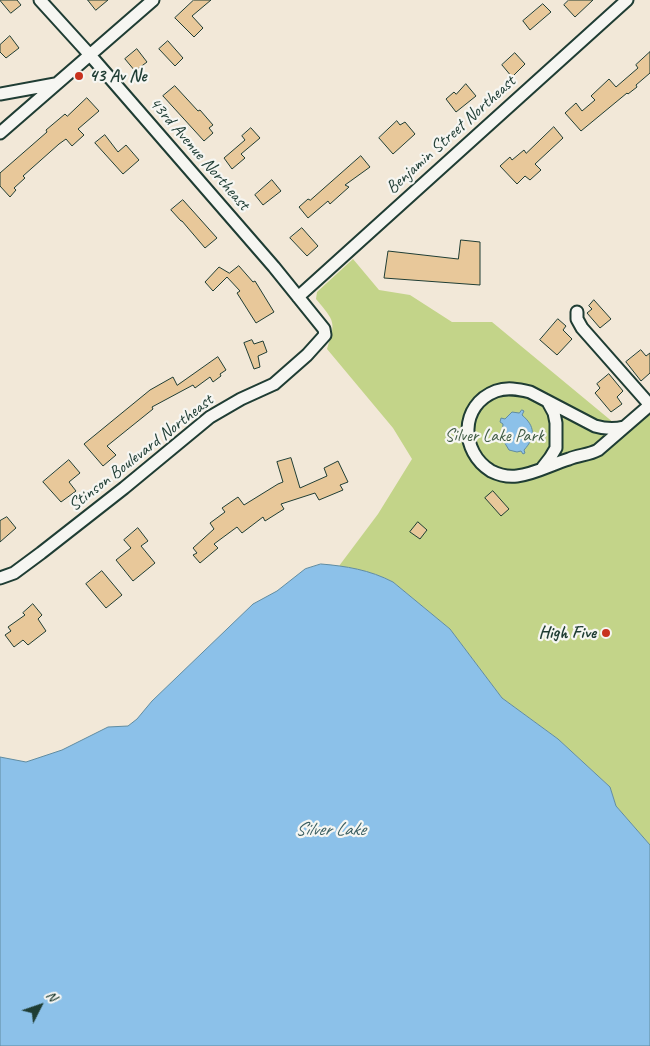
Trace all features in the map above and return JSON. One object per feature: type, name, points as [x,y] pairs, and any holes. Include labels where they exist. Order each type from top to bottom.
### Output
[{"type":"street","name":"43rd Avenue Northeast","points":[[40,0],[274,267],[324,329],[326,335]]},
{"type":"street","points":[[0,133],[153,0]]},
{"type":"street","name":"Benjamin Street Northeast","points":[[298,297],[627,0]]},
{"type":"street","points":[[0,94],[57,84]]},
{"type":"street","points":[[577,312],[577,319],[582,328],[650,405],[598,450],[593,453],[570,458],[517,476],[505,476],[495,473],[485,467],[472,451],[468,434],[468,424],[472,413],[487,396],[496,391],[508,389],[530,392],[604,429],[624,427]]},
{"type":"street","name":"Stinson Boulevard Northeast","points":[[0,578],[14,573],[41,554],[210,417],[274,384],[307,355],[326,335]]},
{"type":"street","points":[[542,468],[556,448],[556,422],[548,402]]},
{"type":"green space","name":"Silver Lake Park","points":[[353,259],[379,290],[410,295],[452,322],[492,322],[626,434],[650,413],[650,845],[616,806],[610,787],[558,739],[502,698],[450,629],[393,582],[367,572],[339,566],[378,514],[412,459],[393,428],[327,349],[332,333],[332,322],[316,299],[317,292]]},
{"type":"water","points":[[522,410],[524,411],[522,415],[532,427],[531,441],[523,454],[521,451],[509,450],[503,440],[499,441],[497,439],[502,435],[503,424],[500,422],[501,418],[505,419],[512,412],[519,413]]},
{"type":"water","name":"Silver Lake","points":[[321,564],[358,569],[376,574],[393,582],[450,629],[502,698],[558,739],[610,787],[616,806],[650,845],[650,1046],[0,1046],[0,757],[26,762],[62,750],[108,727],[128,726],[253,604],[277,591],[305,569]]},
{"type":"building","points":[[0,0],[17,0],[21,5],[11,13]]},
{"type":"building","points":[[88,0],[108,0],[96,10]]},
{"type":"building","points":[[194,0],[211,0],[192,16],[203,28],[194,37],[175,18]]},
{"type":"building","points":[[569,0],[593,0],[575,17],[564,5]]},
{"type":"building","points":[[543,4],[551,12],[530,30],[523,21]]},
{"type":"building","points":[[10,36],[19,48],[6,58],[0,52],[0,45]]},
{"type":"building","points":[[168,41],[183,58],[175,66],[159,49]]},
{"type":"building","points":[[137,49],[147,62],[135,71],[125,59]]},
{"type":"building","points":[[650,52],[650,73],[636,85],[637,87],[581,131],[565,113],[576,103],[582,111],[595,100],[591,96],[609,79],[616,87],[638,68],[636,65]]},
{"type":"building","points":[[515,53],[525,64],[512,77],[502,65]]},
{"type":"building","points":[[466,84],[476,96],[456,112],[446,99],[454,92],[456,94]]},
{"type":"building","points":[[175,86],[213,125],[209,128],[213,133],[204,141],[163,96]]},
{"type":"building","points":[[87,98],[99,111],[78,129],[84,135],[72,146],[66,139],[59,144],[23,176],[25,178],[14,188],[16,190],[10,197],[0,186],[0,173],[47,132],[46,130],[65,114],[67,116]]},
{"type":"building","points":[[397,121],[400,125],[405,122],[415,134],[393,154],[379,138]]},
{"type":"building","points":[[554,127],[563,138],[535,164],[541,170],[530,180],[525,176],[517,184],[500,166],[510,157],[512,160],[524,150],[526,153]]},
{"type":"building","points":[[251,128],[260,138],[241,154],[245,158],[232,169],[224,158],[245,140],[242,136]]},
{"type":"building","points":[[105,135],[118,152],[126,145],[139,160],[123,174],[95,143]]},
{"type":"building","points":[[361,156],[370,167],[345,185],[349,187],[330,204],[328,201],[308,218],[299,207],[308,199],[310,200]]},
{"type":"building","points":[[272,180],[281,191],[263,205],[255,195]]},
{"type":"building","points":[[183,200],[217,238],[205,248],[171,210]]},
{"type":"building","points":[[302,228],[318,246],[307,256],[290,238]]},
{"type":"building","points":[[461,240],[480,242],[480,285],[384,278],[388,251],[458,259]]},
{"type":"building","points":[[239,266],[253,282],[255,281],[274,312],[256,323],[237,293],[240,291],[227,277],[213,291],[205,282],[219,267],[229,273]]},
{"type":"building","points":[[594,300],[611,319],[600,328],[587,313],[592,309],[589,306]]},
{"type":"building","points":[[558,319],[566,326],[563,330],[572,339],[557,355],[540,340]]},
{"type":"building","points":[[252,340],[254,344],[263,341],[267,352],[258,356],[260,367],[254,369],[244,343]]},
{"type":"building","points":[[641,350],[646,356],[650,353],[650,373],[641,381],[626,362]]},
{"type":"building","points":[[218,357],[226,370],[220,374],[221,376],[213,382],[210,377],[195,388],[193,385],[152,407],[153,409],[107,446],[116,455],[103,466],[84,444],[150,390],[173,377],[177,385]]},
{"type":"building","points":[[609,374],[623,391],[617,397],[622,404],[611,412],[595,393],[600,388],[597,384]]},
{"type":"building","points":[[291,458],[300,488],[327,476],[324,468],[338,461],[348,482],[340,485],[343,490],[319,500],[315,493],[281,504],[284,509],[265,521],[263,517],[242,533],[237,527],[214,544],[218,548],[200,563],[193,555],[197,553],[193,548],[214,529],[210,523],[225,512],[222,508],[238,497],[244,505],[283,482],[277,462]]},
{"type":"building","points":[[69,460],[80,473],[69,482],[76,491],[61,502],[43,482]]},
{"type":"building","points":[[493,491],[509,509],[501,516],[485,498]]},
{"type":"building","points":[[7,517],[16,528],[0,542],[0,521]]},
{"type":"building","points":[[418,522],[427,530],[420,539],[410,532]]},
{"type":"building","points":[[138,528],[148,541],[141,546],[155,563],[133,581],[116,560],[131,548],[124,540]]},
{"type":"building","points":[[102,571],[122,595],[106,608],[86,584]]},
{"type":"building","points":[[33,604],[42,615],[38,619],[46,631],[28,645],[23,640],[14,647],[5,635],[11,631],[8,627],[25,615],[23,613]]},
{"type":"place","name":"43 Av Ne","points":[[79,76]]},
{"type":"place","name":"High Five","points":[[606,633]]}]
